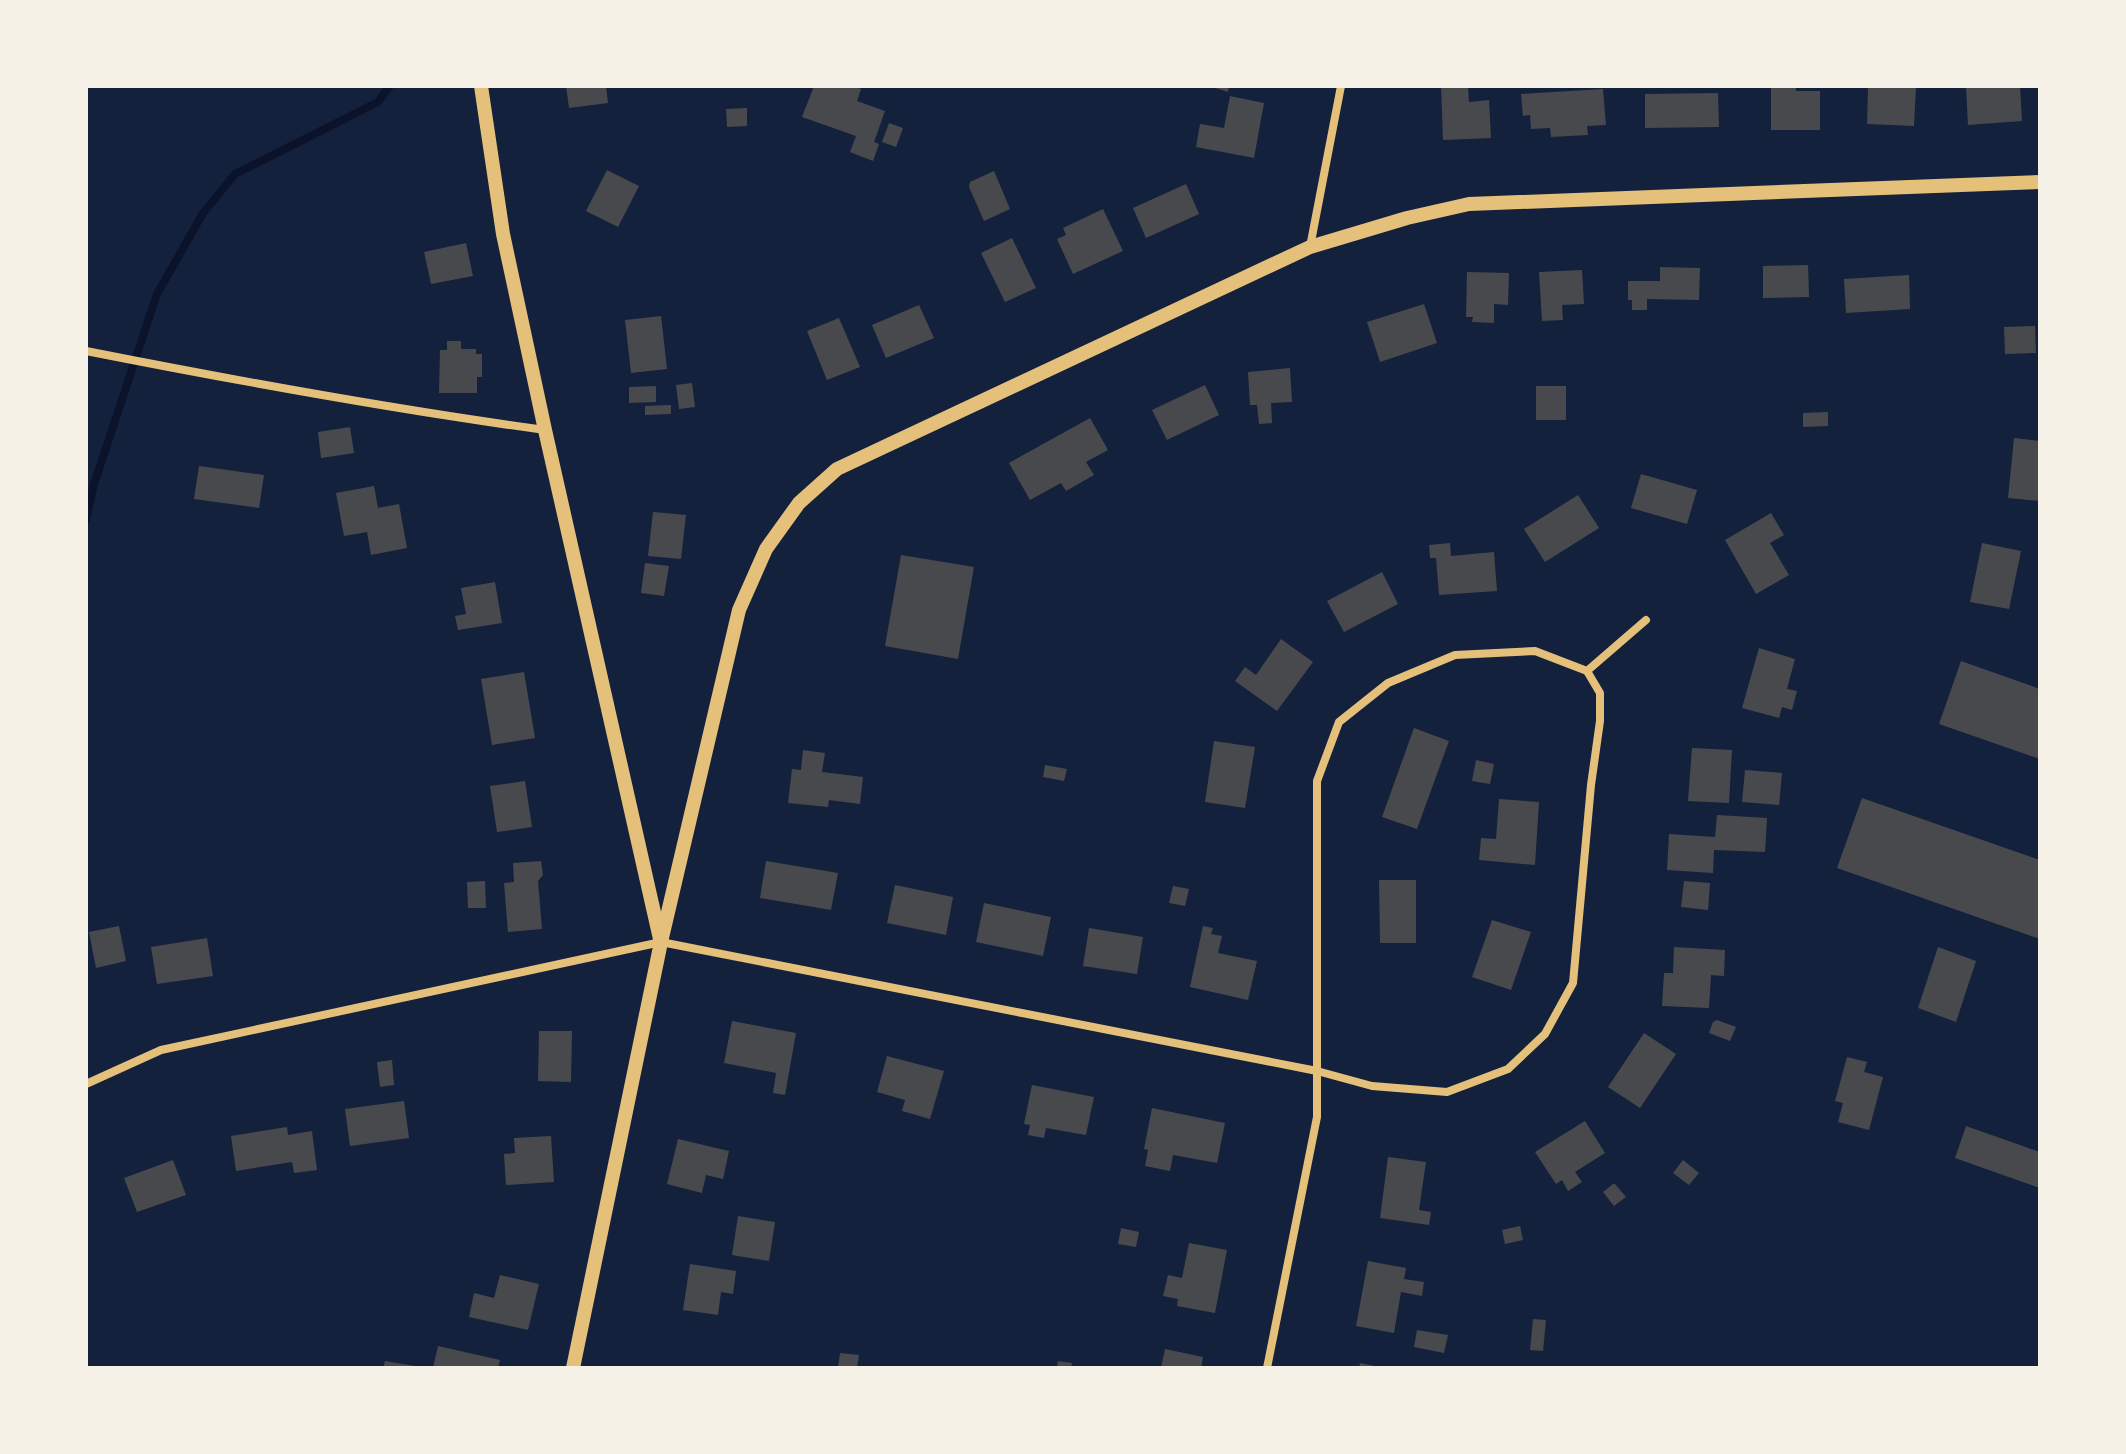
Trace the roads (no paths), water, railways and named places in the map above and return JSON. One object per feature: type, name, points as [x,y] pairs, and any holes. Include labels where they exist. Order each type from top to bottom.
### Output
[{"type":"street","points":[[481,86],[503,234],[661,942]]},
{"type":"street","points":[[1310,247],[1341,86]]},
{"type":"street","points":[[573,1368],[661,942],[739,610],[766,549],[799,503],[837,469],[1310,247],[1407,218],[1469,204],[2040,182]]},
{"type":"street","points":[[86,351],[545,430]]},
{"type":"street","points":[[1587,671],[1646,620]]},
{"type":"street","points":[[86,1084],[161,1050],[661,942],[1317,1071],[1372,1086],[1447,1092],[1508,1069],[1545,1034],[1573,983],[1600,721],[1600,693],[1587,671],[1535,651],[1455,655],[1388,683],[1339,722],[1317,781],[1317,1071],[1317,1117],[1267,1368]]},
{"type":"waterway","points":[[86,520],[94,484],[157,294],[203,213],[235,174],[378,102],[390,86]]}]
